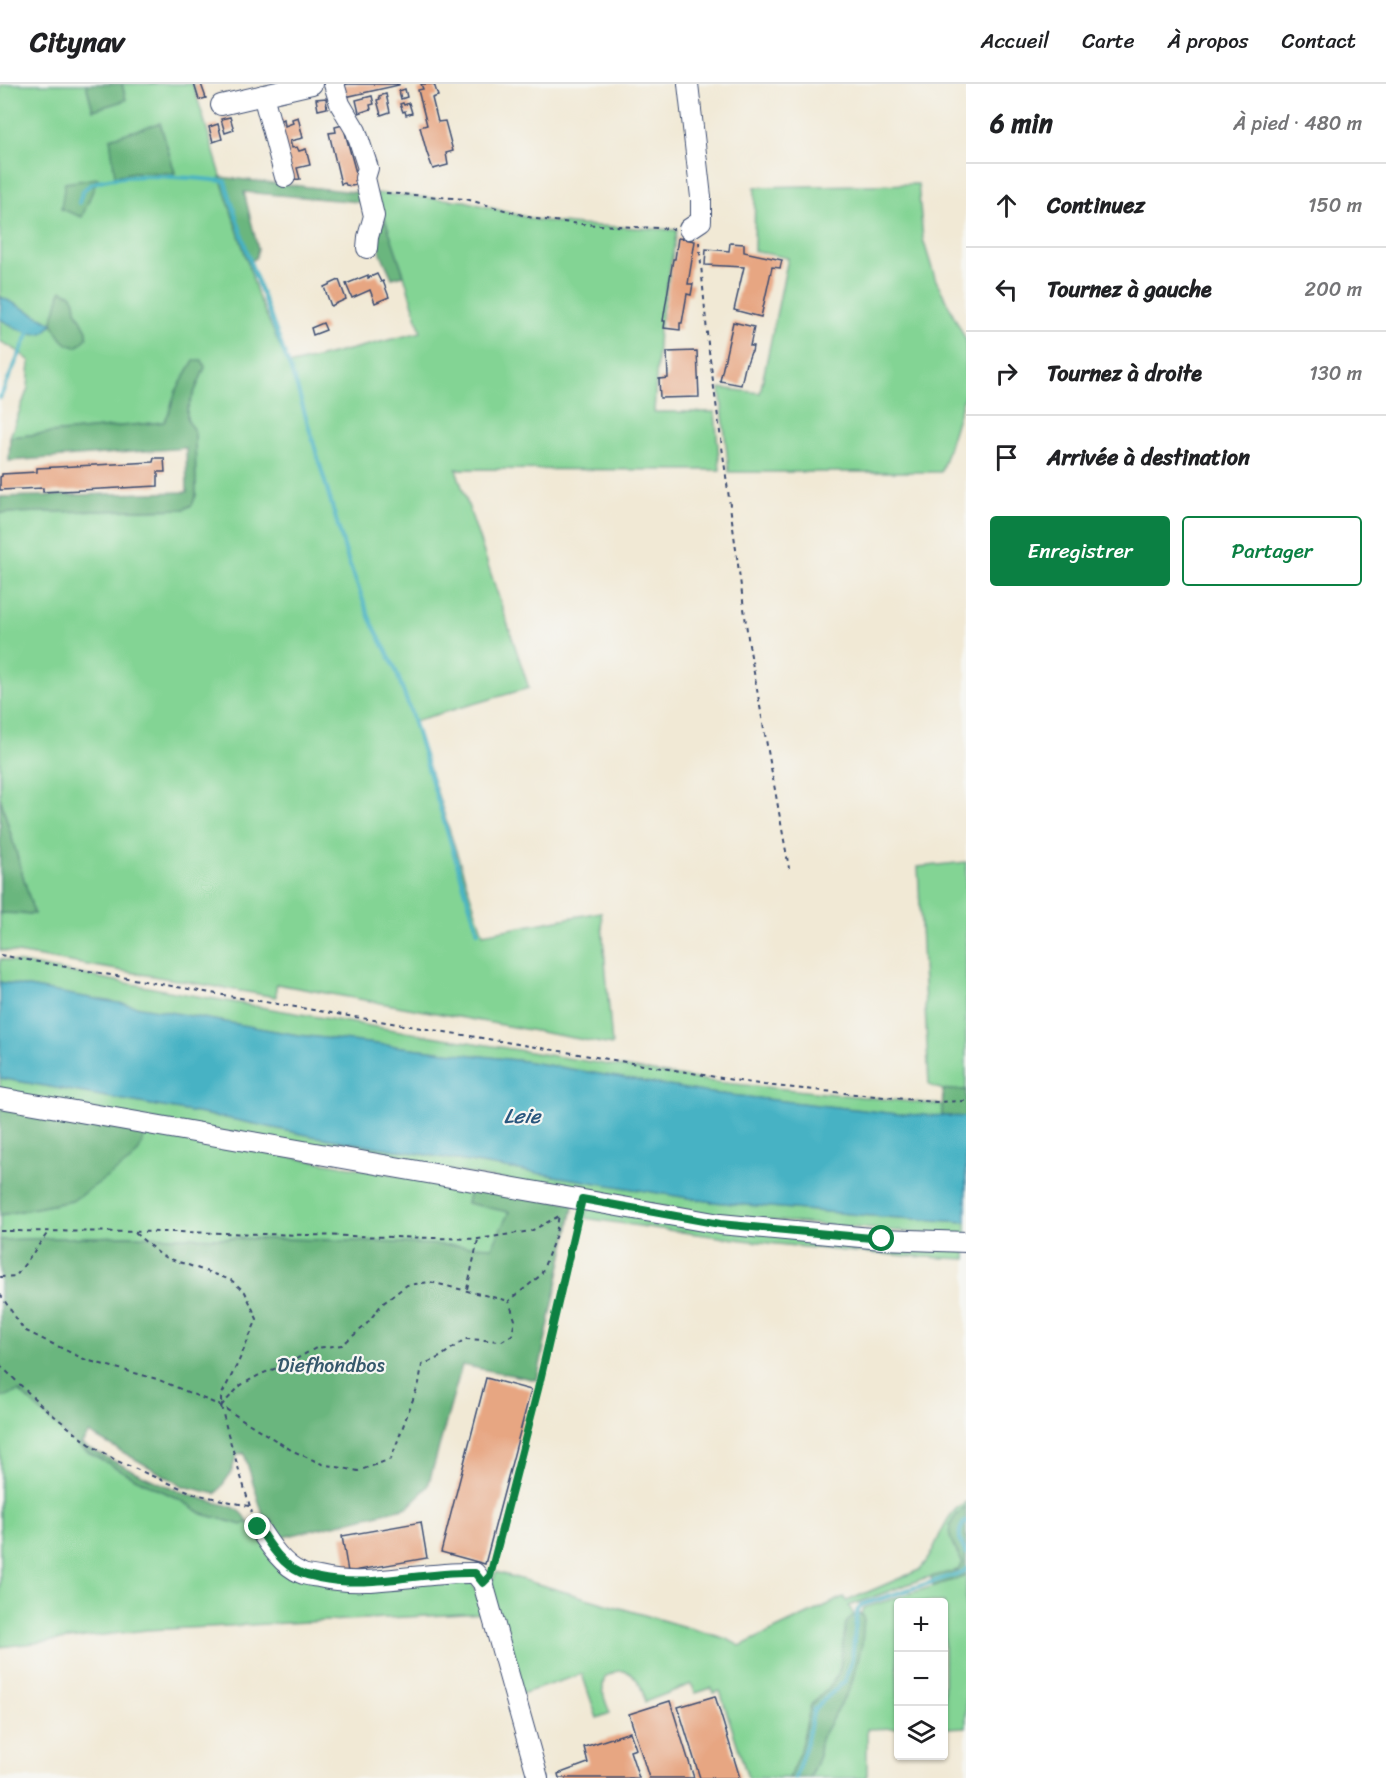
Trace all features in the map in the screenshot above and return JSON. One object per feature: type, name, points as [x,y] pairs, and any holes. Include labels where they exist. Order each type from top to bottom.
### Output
[{"type":"street","points":[[221,105],[312,84]]},
{"type":"street","points":[[334,84],[340,104],[356,131],[368,168],[365,178],[374,216],[367,248]]},
{"type":"street","points":[[688,84],[701,198],[695,225]]},
{"type":"street","points":[[263,95],[285,177]]},
{"type":"street","points":[[0,1098],[720,1224],[882,1239],[966,1242]]},
{"type":"street","points":[[258,1527],[282,1559],[301,1573],[328,1580],[358,1582],[457,1572],[475,1573],[483,1583],[538,1778]]},
{"type":"path","points":[[368,191],[466,200],[536,219],[649,228],[695,225],[720,439],[749,645],[789,868]]},
{"type":"path","points":[[0,955],[205,992],[764,1085],[935,1102],[966,1101]]},
{"type":"path","points":[[483,1583],[490,1576],[508,1510],[582,1199]]},
{"type":"path","points":[[0,1231],[478,1239],[531,1232],[559,1216],[556,1234],[541,1275],[509,1301]]},
{"type":"path","points":[[0,1277],[16,1276],[49,1232]]},
{"type":"path","points":[[134,1232],[162,1256],[231,1280],[245,1292],[256,1319],[238,1363],[221,1396],[221,1406],[249,1506],[258,1527]]},
{"type":"path","points":[[466,1289],[478,1239]]},
{"type":"path","points":[[221,1406],[241,1385],[261,1374],[287,1364],[316,1348],[342,1345],[365,1326],[382,1304],[407,1285],[430,1281],[509,1301]]},
{"type":"path","points":[[0,1294],[24,1330],[86,1360],[157,1379],[221,1406],[291,1450],[322,1464],[358,1471],[391,1460],[419,1383],[422,1365],[440,1357],[465,1339],[502,1341],[512,1335],[515,1320],[509,1301]]},
{"type":"path","points":[[0,1365],[43,1407],[108,1456],[195,1494],[249,1506]]},
{"type":"green space","points":[[8,84],[86,84],[93,110],[126,100],[122,84],[193,84],[258,296],[288,365],[421,332],[376,193],[465,201],[537,220],[580,225],[677,230],[659,329],[654,412],[715,412],[720,470],[456,469],[529,688],[414,721],[483,934],[601,912],[612,1045],[276,984],[276,997],[0,950],[0,913],[34,914],[0,797],[0,513],[184,509],[192,505],[196,495],[195,433],[187,419],[187,410],[205,367],[176,391],[164,422],[10,437],[28,388],[30,361],[0,341],[0,319],[18,329],[52,323],[1,297],[0,299],[0,86]],"holes":[[[160,123],[175,173],[134,172],[115,176]],[[75,302],[76,310],[87,331],[57,331],[52,323]]]},
{"type":"green space","points":[[86,84],[122,84],[126,100],[93,110]]},
{"type":"green space","points":[[160,123],[175,173],[134,172],[115,176],[110,138]]},
{"type":"green space","points":[[220,177],[362,193],[363,198],[359,202],[244,192],[258,249],[256,258],[248,263]]},
{"type":"green space","points":[[98,178],[82,217],[61,209],[65,183]]},
{"type":"green space","points":[[918,184],[923,239],[935,278],[966,340],[966,391],[941,472],[729,472],[720,388],[760,393],[788,258],[754,251],[755,187]]},
{"type":"green space","points":[[385,219],[404,275],[392,278],[378,242]]},
{"type":"green space","points":[[61,290],[72,295],[76,310],[87,331],[87,338],[77,347],[64,341],[52,323]]},
{"type":"green space","points":[[194,360],[202,360],[205,367],[187,410],[187,419],[195,433],[196,495],[192,505],[184,509],[0,513],[0,497],[187,492],[186,448],[9,461],[10,437],[164,422],[176,391]]},
{"type":"green space","points":[[0,797],[34,914],[0,913]]},
{"type":"green space","points":[[966,862],[966,1090],[943,1090],[929,1085],[918,867]]},
{"type":"green space","points":[[0,959],[382,1028],[715,1082],[943,1105],[942,1116],[897,1114],[703,1092],[524,1061],[298,1035],[0,982]]},
{"type":"green space","points":[[0,1078],[231,1119],[312,1136],[713,1202],[966,1222],[966,1237],[717,1216],[0,1094]]},
{"type":"green space","points":[[943,1090],[966,1090],[966,1117],[942,1116]]},
{"type":"green space","points":[[0,1105],[145,1133],[139,1151],[132,1160],[72,1201],[0,1215]]},
{"type":"green space","points":[[145,1133],[471,1187],[467,1203],[509,1212],[493,1247],[324,1240],[125,1236],[0,1240],[0,1215],[72,1201],[143,1141]]},
{"type":"green space","name":"Diefhondbos","points":[[471,1187],[574,1203],[537,1380],[462,1365],[428,1486],[408,1507],[276,1539],[267,1528],[244,1453],[237,1455],[231,1473],[216,1494],[183,1486],[89,1433],[81,1444],[163,1484],[234,1508],[242,1513],[248,1522],[242,1525],[203,1514],[79,1447],[19,1391],[0,1398],[0,1240],[125,1236],[324,1240],[492,1247],[509,1212],[467,1203]]},
{"type":"green space","points":[[588,1206],[966,1246],[966,1259],[822,1249],[680,1232],[585,1218]]},
{"type":"green space","points":[[19,1391],[79,1447],[203,1514],[242,1525],[248,1522],[273,1555],[289,1570],[470,1577],[485,1613],[147,1630],[0,1647],[0,1398]]},
{"type":"green space","points":[[966,1502],[966,1506],[958,1513],[950,1527],[951,1540],[963,1563],[959,1570],[922,1579],[849,1606],[854,1615],[846,1623],[839,1673],[828,1689],[811,1705],[800,1751],[789,1778],[748,1778],[720,1691],[713,1693],[711,1688],[696,1693],[691,1684],[645,1702],[640,1686],[632,1675],[621,1671],[613,1673],[605,1677],[603,1687],[610,1713],[597,1718],[582,1674],[518,1695],[490,1587],[496,1572],[727,1639],[740,1646],[844,1597],[847,1601],[919,1570],[926,1562],[951,1515]]},
{"type":"green space","points":[[966,1506],[966,1576],[933,1586],[931,1577],[958,1570],[963,1563],[951,1540],[950,1527],[952,1521]]},
{"type":"green space","points":[[966,1576],[966,1727],[948,1728],[948,1598],[895,1598]]},
{"type":"green space","points":[[894,1598],[894,1728],[867,1729],[867,1778],[810,1778],[819,1755],[820,1740],[850,1688],[858,1662],[864,1617],[861,1614],[863,1608]]},
{"type":"green space","points":[[861,1614],[864,1617],[862,1644],[850,1688],[820,1740],[819,1755],[810,1778],[789,1778],[800,1751],[811,1705],[828,1689],[839,1673],[846,1623],[854,1615]]},
{"type":"water","points":[[1,297],[52,323],[46,331],[35,334],[16,328],[0,319]]},
{"type":"water","name":"Leie","points":[[0,982],[298,1035],[524,1061],[703,1092],[897,1114],[966,1117],[966,1222],[713,1202],[312,1136],[231,1119],[0,1078]]},
{"type":"building","points":[[194,84],[201,84],[206,98],[199,100]]},
{"type":"building","points":[[421,84],[434,84],[438,96],[432,98],[438,122],[445,121],[453,151],[446,153],[448,165],[433,169],[420,127],[427,125],[418,90],[423,89]]},
{"type":"building","points":[[342,85],[399,85],[345,97]]},
{"type":"building","points":[[405,89],[407,97],[401,99],[399,91]]},
{"type":"building","points":[[386,94],[390,112],[381,115],[377,100],[380,99],[379,96]]},
{"type":"building","points":[[372,96],[374,104],[370,105],[371,109],[359,113],[356,100]]},
{"type":"building","points":[[326,98],[327,108],[318,110],[316,99]]},
{"type":"building","points":[[409,103],[412,113],[406,115],[405,111],[403,112],[400,104],[404,105]]},
{"type":"building","points":[[230,117],[234,130],[225,133],[221,119]]},
{"type":"building","points":[[298,117],[303,138],[290,141],[292,148],[297,147],[299,151],[306,149],[310,165],[297,168],[300,179],[290,180],[274,122],[284,119],[285,126],[293,123],[292,119]]},
{"type":"building","points":[[218,124],[222,139],[213,142],[209,127]]},
{"type":"building","points":[[343,125],[359,184],[352,186],[341,184],[329,133],[336,132],[335,127]]},
{"type":"building","points":[[678,238],[695,241],[688,284],[693,284],[691,295],[687,294],[680,330],[664,328],[665,321],[663,321]]},
{"type":"building","points":[[730,243],[744,244],[744,252],[782,260],[780,268],[772,267],[761,317],[734,310],[744,267],[705,265],[706,249],[729,251]]},
{"type":"building","points":[[377,274],[381,282],[383,281],[389,297],[375,303],[370,290],[352,298],[346,284],[368,275],[368,278]]},
{"type":"building","points":[[339,280],[346,299],[331,306],[324,287]]},
{"type":"building","points":[[733,322],[754,327],[750,346],[753,346],[752,352],[746,363],[741,385],[720,381]]},
{"type":"building","points":[[323,323],[326,330],[313,335],[311,328]]},
{"type":"building","points":[[697,351],[699,397],[660,398],[659,379],[668,378],[667,352]]},
{"type":"building","points":[[154,458],[164,458],[165,472],[158,472],[158,486],[43,492],[43,488],[0,490],[2,474],[37,472],[37,468],[153,462]]},
{"type":"building","points":[[486,1378],[531,1390],[485,1564],[441,1552]]},
{"type":"building","points":[[421,1522],[427,1558],[348,1572],[342,1536]]},
{"type":"building","points":[[715,1696],[740,1778],[700,1778],[678,1707]]},
{"type":"building","points":[[670,1701],[694,1778],[649,1778],[629,1714]]},
{"type":"building","points":[[630,1732],[636,1749],[630,1751],[639,1778],[559,1778],[558,1774],[588,1763],[584,1747]]},
{"type":"waterway","points":[[79,203],[84,190],[94,183],[110,179],[150,176],[225,181],[252,267],[297,387],[348,560],[370,619],[395,668],[410,710],[478,932]]},
{"type":"waterway","points":[[0,398],[31,328]]},
{"type":"waterway","points":[[966,1521],[961,1528],[960,1537],[966,1553]]},
{"type":"waterway","points":[[795,1778],[806,1745],[814,1709],[845,1681],[852,1659],[857,1611],[861,1605],[963,1572],[966,1569]]},
{"type":"route","points":[[258,1527],[282,1559],[301,1573],[328,1580],[358,1582],[457,1572],[475,1573],[483,1583],[490,1576],[538,1389],[582,1199],[720,1224],[882,1239]]}]
